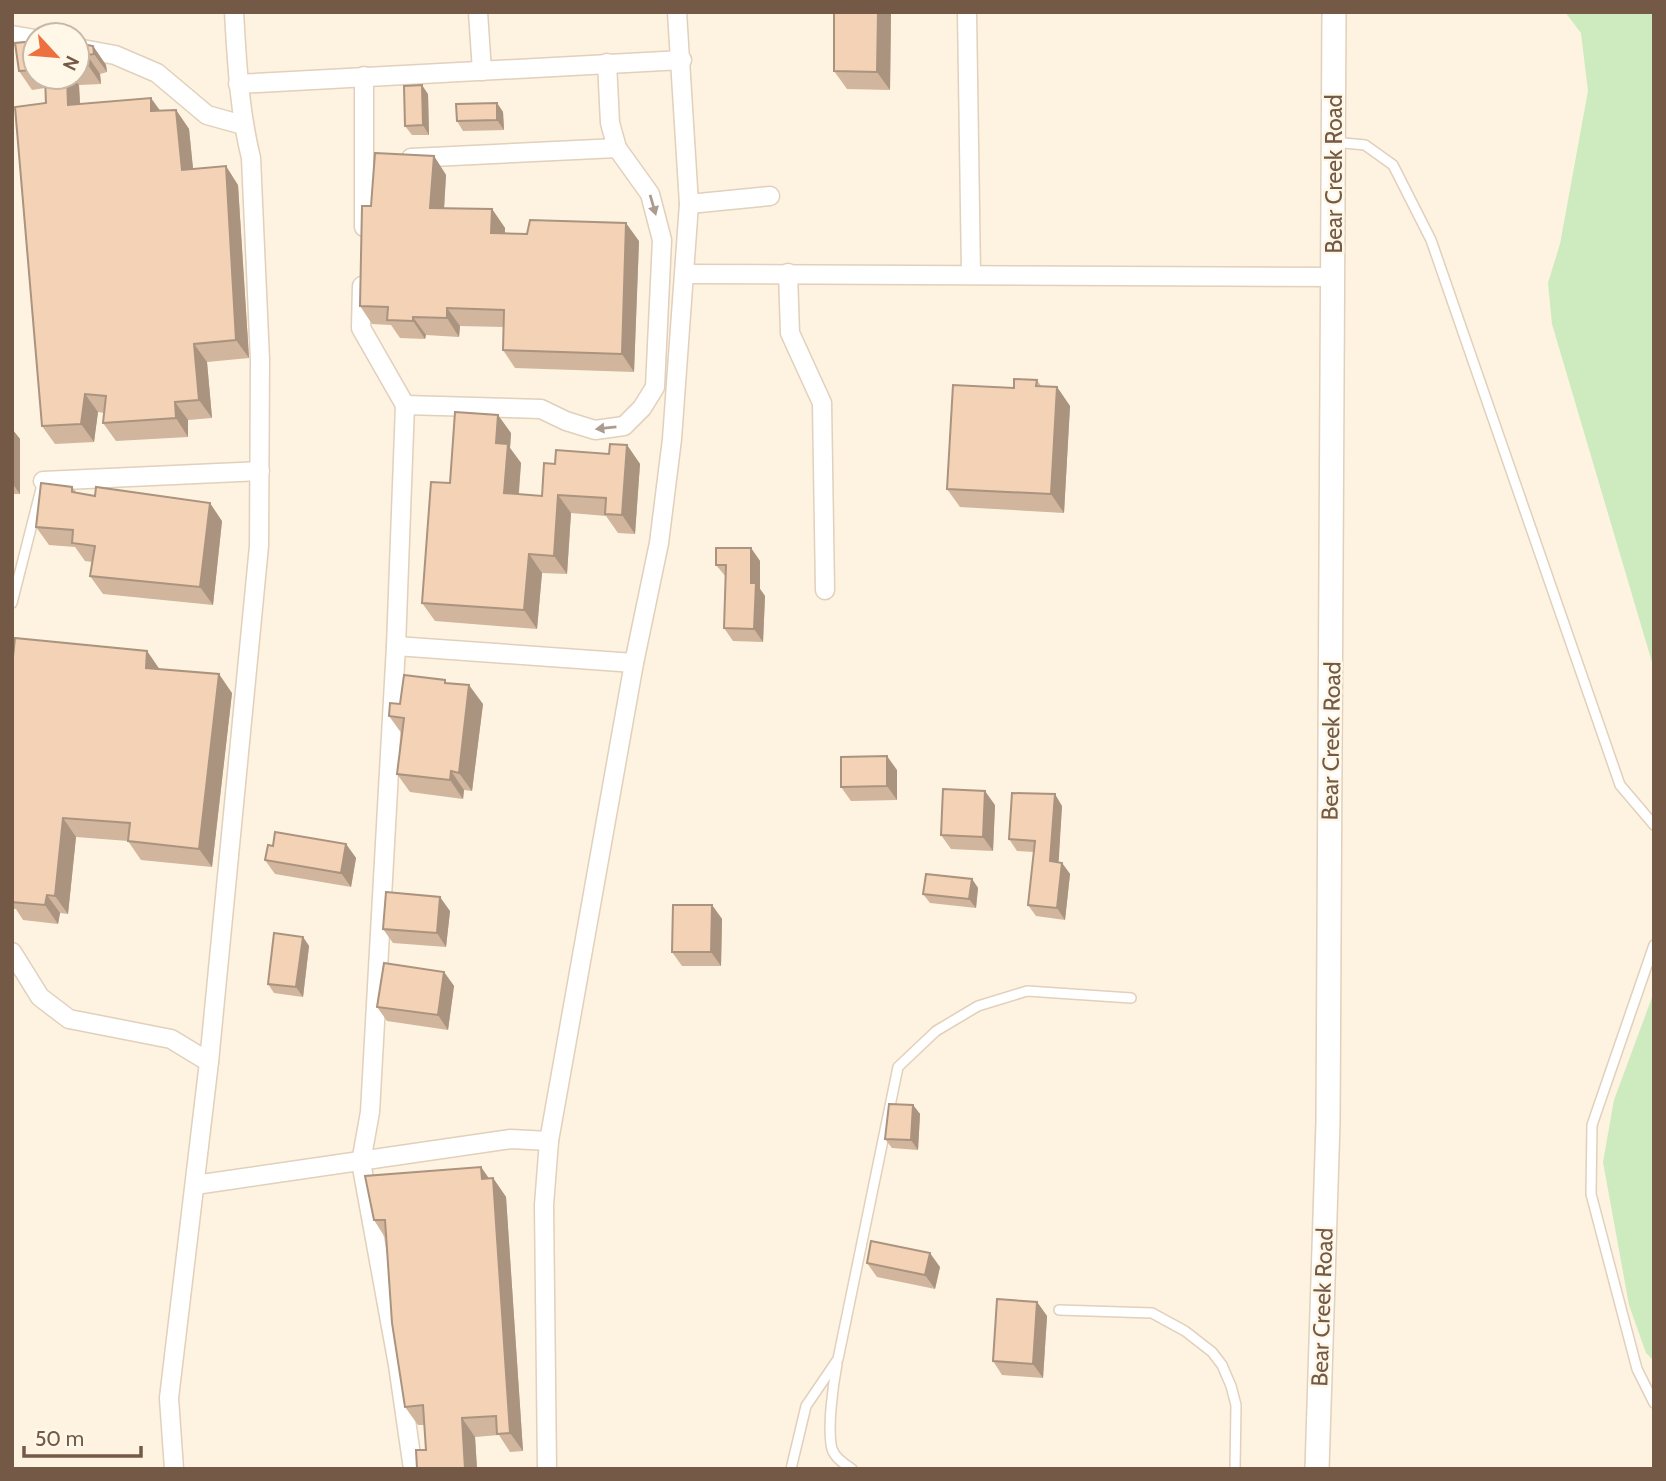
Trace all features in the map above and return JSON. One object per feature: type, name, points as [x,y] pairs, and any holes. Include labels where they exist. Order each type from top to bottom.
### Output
[{"type":"street","points":[[174,1469],[169,1398],[209,1062],[259,546],[260,360],[252,171],[238,84],[234,12]]},
{"type":"street","points":[[478,12],[482,71]]},
{"type":"street","points":[[547,1469],[544,1205],[549,1142],[662,517],[672,439],[689,204],[677,12]]},
{"type":"street","points":[[967,12],[971,274]]},
{"type":"street","name":"Bear Creek Road","points":[[1317,1469],[1328,1122],[1334,12]]},
{"type":"street","points":[[91,51],[115,55],[157,73],[207,115],[243,125]]},
{"type":"street","points":[[238,84],[682,60]]},
{"type":"street","points":[[405,405],[541,409],[566,421],[595,430],[624,426],[642,408],[655,387],[663,240],[650,194],[617,148],[610,123],[607,63]]},
{"type":"street","points":[[363,244],[379,160],[364,76]]},
{"type":"street","points":[[379,160],[617,148]]},
{"type":"street","points":[[689,204],[770,196]]},
{"type":"street","points":[[362,272],[361,328],[405,405],[396,646],[370,1112],[361,1162],[398,1365],[413,1469]]},
{"type":"street","points":[[788,273],[790,333],[821,403],[825,590]]},
{"type":"street","points":[[685,274],[1333,277]]},
{"type":"street","points":[[43,481],[260,471]]},
{"type":"street","points":[[396,646],[634,663]]},
{"type":"street","points":[[12,952],[40,997],[69,1019],[171,1039],[209,1062]]},
{"type":"street","points":[[195,1185],[511,1139],[549,1142]]},
{"type":"lane","points":[[1334,142],[1365,145],[1392,165],[1431,240],[1620,785],[1654,825]]},
{"type":"lane","points":[[12,603],[43,481]]},
{"type":"lane","points":[[1654,944],[1592,1125],[1591,1181],[1591,1194],[1637,1369],[1654,1404]]},
{"type":"lane","points":[[852,1469],[838,1459],[832,1448],[831,1393],[898,1067],[936,1031],[978,1006],[1027,991],[1130,998]]},
{"type":"lane","points":[[1059,1310],[1152,1313],[1185,1331],[1212,1352],[1222,1365],[1236,1405],[1235,1469]]},
{"type":"lane","points":[[791,1469],[806,1406],[838,1359]]},
{"type":"green space","points":[[1565,12],[1654,12],[1654,669],[1552,324],[1548,283],[1560,244],[1588,91],[1581,33]]},
{"type":"green space","points":[[1654,992],[1654,1361],[1646,1353],[1629,1305],[1603,1162],[1614,1100]]},
{"type":"building","points":[[834,12],[878,12],[877,72],[834,71]]},
{"type":"building","points":[[21,42],[21,71],[19,71],[15,43]]},
{"type":"building","points":[[422,85],[423,125],[405,126],[404,86]]},
{"type":"building","points":[[46,91],[68,91],[68,105],[151,98],[151,111],[176,110],[182,170],[226,166],[236,340],[194,344],[199,400],[175,402],[176,418],[103,423],[106,396],[85,394],[81,424],[42,426],[15,107],[46,103]]},
{"type":"building","points":[[497,103],[497,120],[457,121],[456,104]]},
{"type":"building","points":[[375,153],[434,156],[430,208],[492,209],[491,233],[527,234],[530,220],[626,223],[622,354],[503,350],[504,310],[447,308],[447,318],[413,317],[413,321],[387,320],[388,307],[360,306],[362,206],[371,206]]},
{"type":"building","points":[[1014,379],[1037,380],[1036,386],[1057,387],[1051,494],[947,489],[953,385],[1014,388]]},
{"type":"building","points":[[455,412],[498,415],[496,443],[508,444],[504,493],[542,496],[544,463],[555,464],[556,450],[609,454],[610,444],[627,445],[622,515],[605,514],[606,498],[558,495],[554,556],[529,554],[524,610],[422,603],[431,482],[450,483]]},
{"type":"building","points":[[41,483],[72,487],[72,492],[95,496],[96,487],[210,503],[200,587],[90,576],[95,546],[72,543],[73,530],[36,527]]},
{"type":"building","points":[[716,548],[751,548],[751,583],[756,583],[754,629],[724,628],[726,565],[716,565]]},
{"type":"building","points":[[15,638],[147,651],[146,668],[219,674],[199,849],[128,841],[130,823],[63,818],[55,896],[47,895],[45,905],[12,902],[12,666]]},
{"type":"building","points":[[404,675],[469,685],[459,773],[451,771],[450,780],[397,774],[404,718],[389,716],[390,703],[400,704]]},
{"type":"building","points":[[887,756],[887,786],[841,787],[841,757]]},
{"type":"building","points":[[943,789],[985,791],[983,837],[941,835]]},
{"type":"building","points":[[1012,793],[1055,794],[1050,861],[1062,863],[1057,908],[1028,905],[1035,841],[1009,839]]},
{"type":"building","points":[[275,832],[346,844],[341,873],[265,860],[268,845],[273,846]]},
{"type":"building","points":[[926,874],[972,879],[969,899],[923,894]]},
{"type":"building","points":[[386,892],[440,897],[437,933],[383,929]]},
{"type":"building","points":[[673,905],[712,905],[711,952],[672,952]]},
{"type":"building","points":[[274,933],[303,937],[296,987],[268,984]]},
{"type":"building","points":[[384,963],[444,972],[438,1015],[377,1007]]},
{"type":"building","points":[[889,1104],[913,1105],[911,1140],[885,1139]]},
{"type":"building","points":[[481,1167],[482,1179],[493,1178],[510,1433],[497,1434],[496,1416],[462,1418],[465,1469],[417,1469],[416,1450],[426,1450],[423,1405],[405,1407],[392,1323],[385,1220],[374,1220],[365,1176]]},
{"type":"building","points":[[871,1241],[930,1253],[925,1275],[867,1263]]},
{"type":"building","points":[[997,1299],[1037,1302],[1033,1364],[993,1361]]}]
